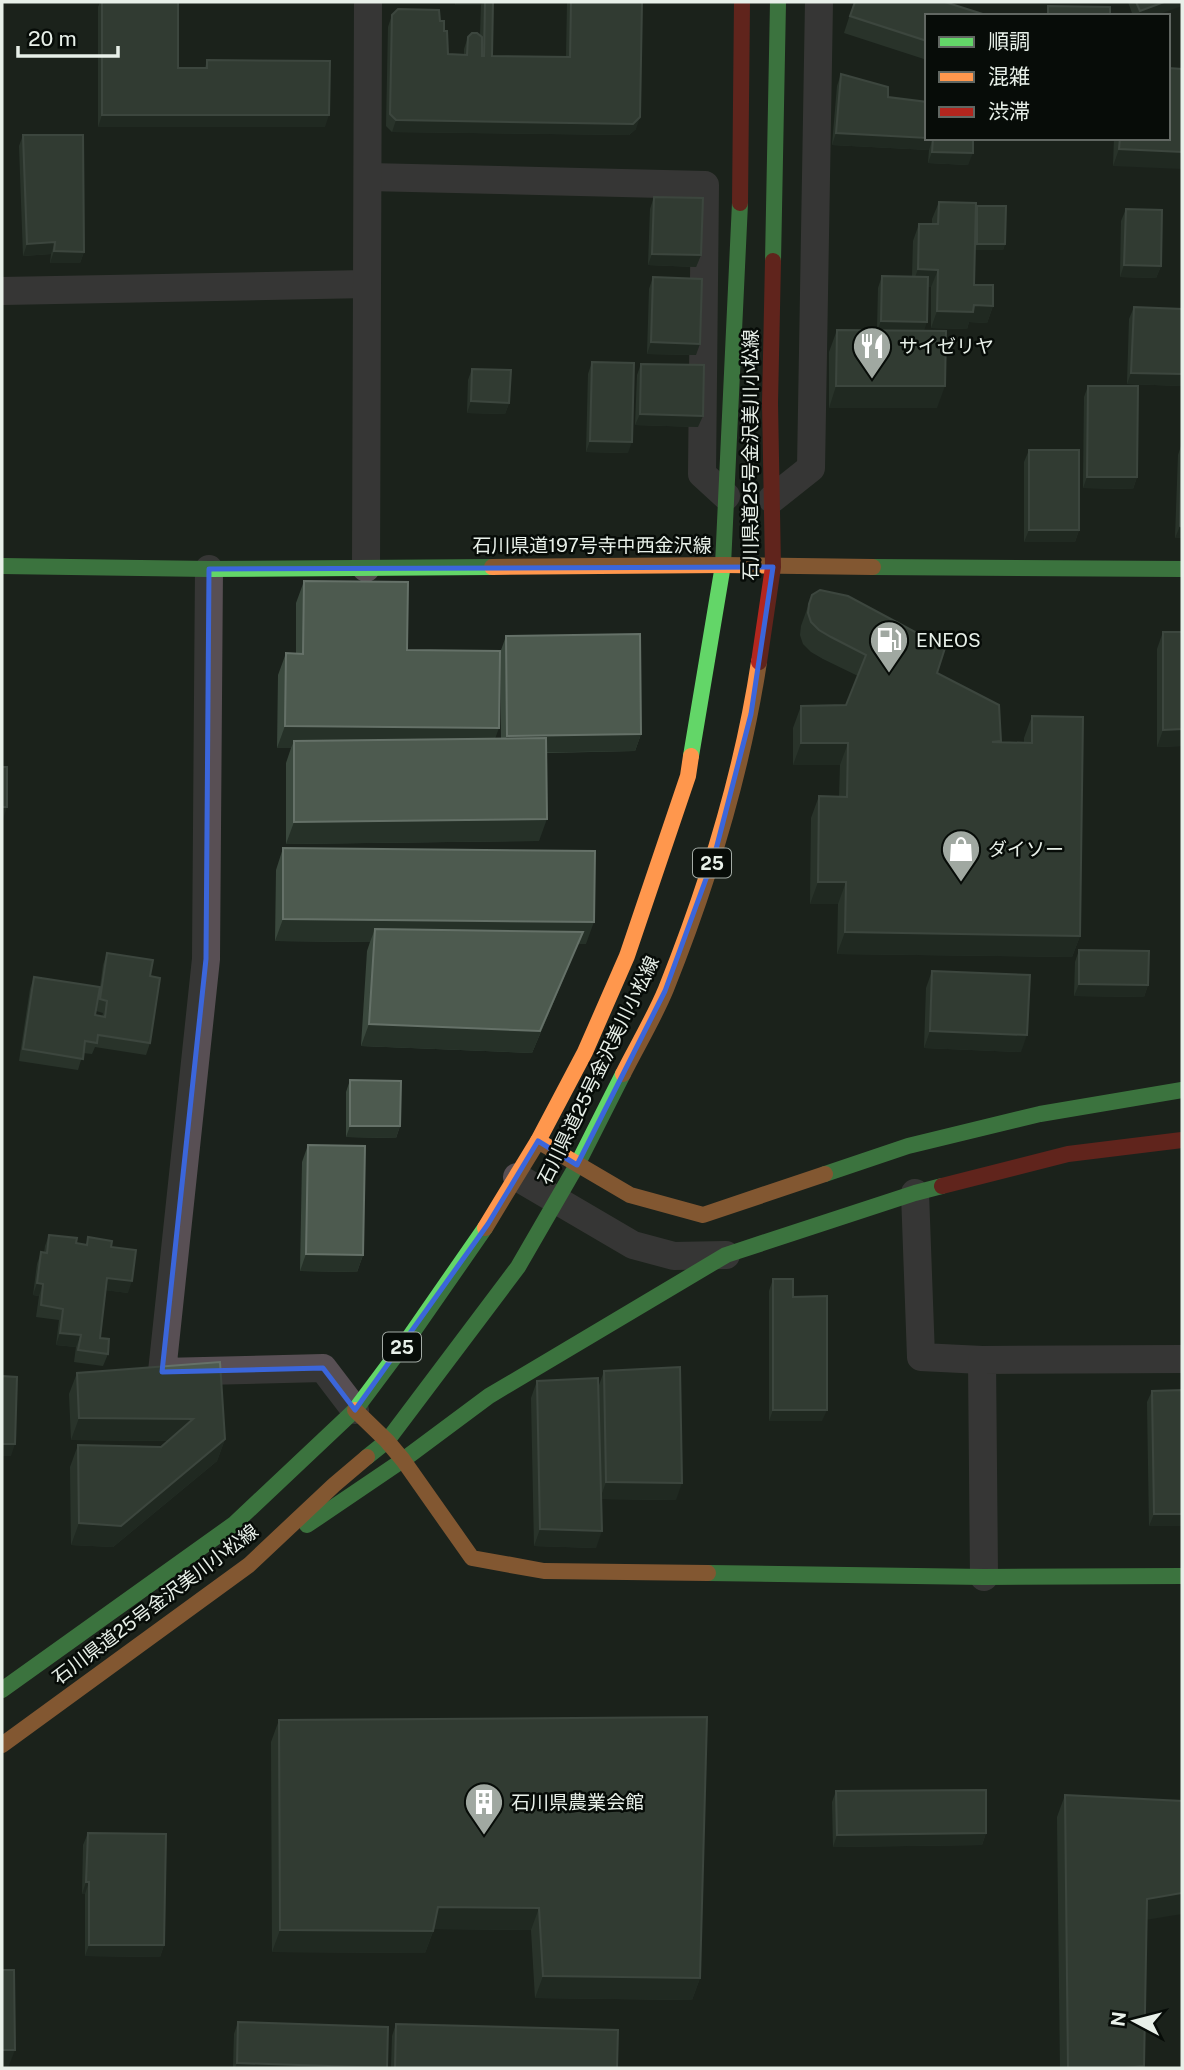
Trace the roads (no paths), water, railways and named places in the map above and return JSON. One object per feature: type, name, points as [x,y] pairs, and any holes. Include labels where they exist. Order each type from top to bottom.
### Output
[{"type":"main road","name":"石川県道25号金沢美川小松線","points":[[2,1690],[234,1524],[355,1410],[488,1224],[538,1141],[585,1052],[627,956],[688,776],[723,565],[741,186],[742,9]]},
{"type":"main road","name":"石川県道25号金沢美川小松線","points":[[2,1745],[249,1565],[334,1485],[387,1441],[518,1267],[577,1165],[664,991],[714,857],[751,714],[773,567],[770,403],[778,9]]},
{"type":"main road","name":"石川県道197号寺中西金沢線","points":[[2,566],[209,569],[723,565],[1182,569]]},
{"type":"main road","points":[[538,1141],[630,1195],[703,1215],[908,1146],[1040,1114],[1182,1090]]},
{"type":"main road","points":[[249,1565],[403,1460],[489,1396],[726,1255],[915,1192],[1068,1154],[1182,1140]]},
{"type":"main road","points":[[355,1410],[403,1460],[472,1558],[544,1571],[984,1577],[1182,1576]]},
{"type":"street","points":[[366,568],[368,2]]},
{"type":"street","points":[[772,499],[811,468],[818,2]]},
{"type":"street","points":[[368,177],[705,185],[702,474],[726,496]]},
{"type":"street","points":[[2,291],[367,284]]},
{"type":"street","points":[[209,569],[206,959],[162,1372],[323,1368],[355,1410]]},
{"type":"street","points":[[517,1177],[633,1245],[674,1256],[726,1255]]},
{"type":"street","points":[[915,1192],[920,1357],[982,1360],[1182,1359]]},
{"type":"street","points":[[982,1360],[984,1577]]},
{"type":"place","name":"サイゼリヤ","points":[[872,380]]},
{"type":"place","name":"ENEOS","points":[[889,674]]},
{"type":"place","name":"ダイソー","points":[[961,883]]},
{"type":"place","name":"石川県農業会館","points":[[484,1836]]}]
